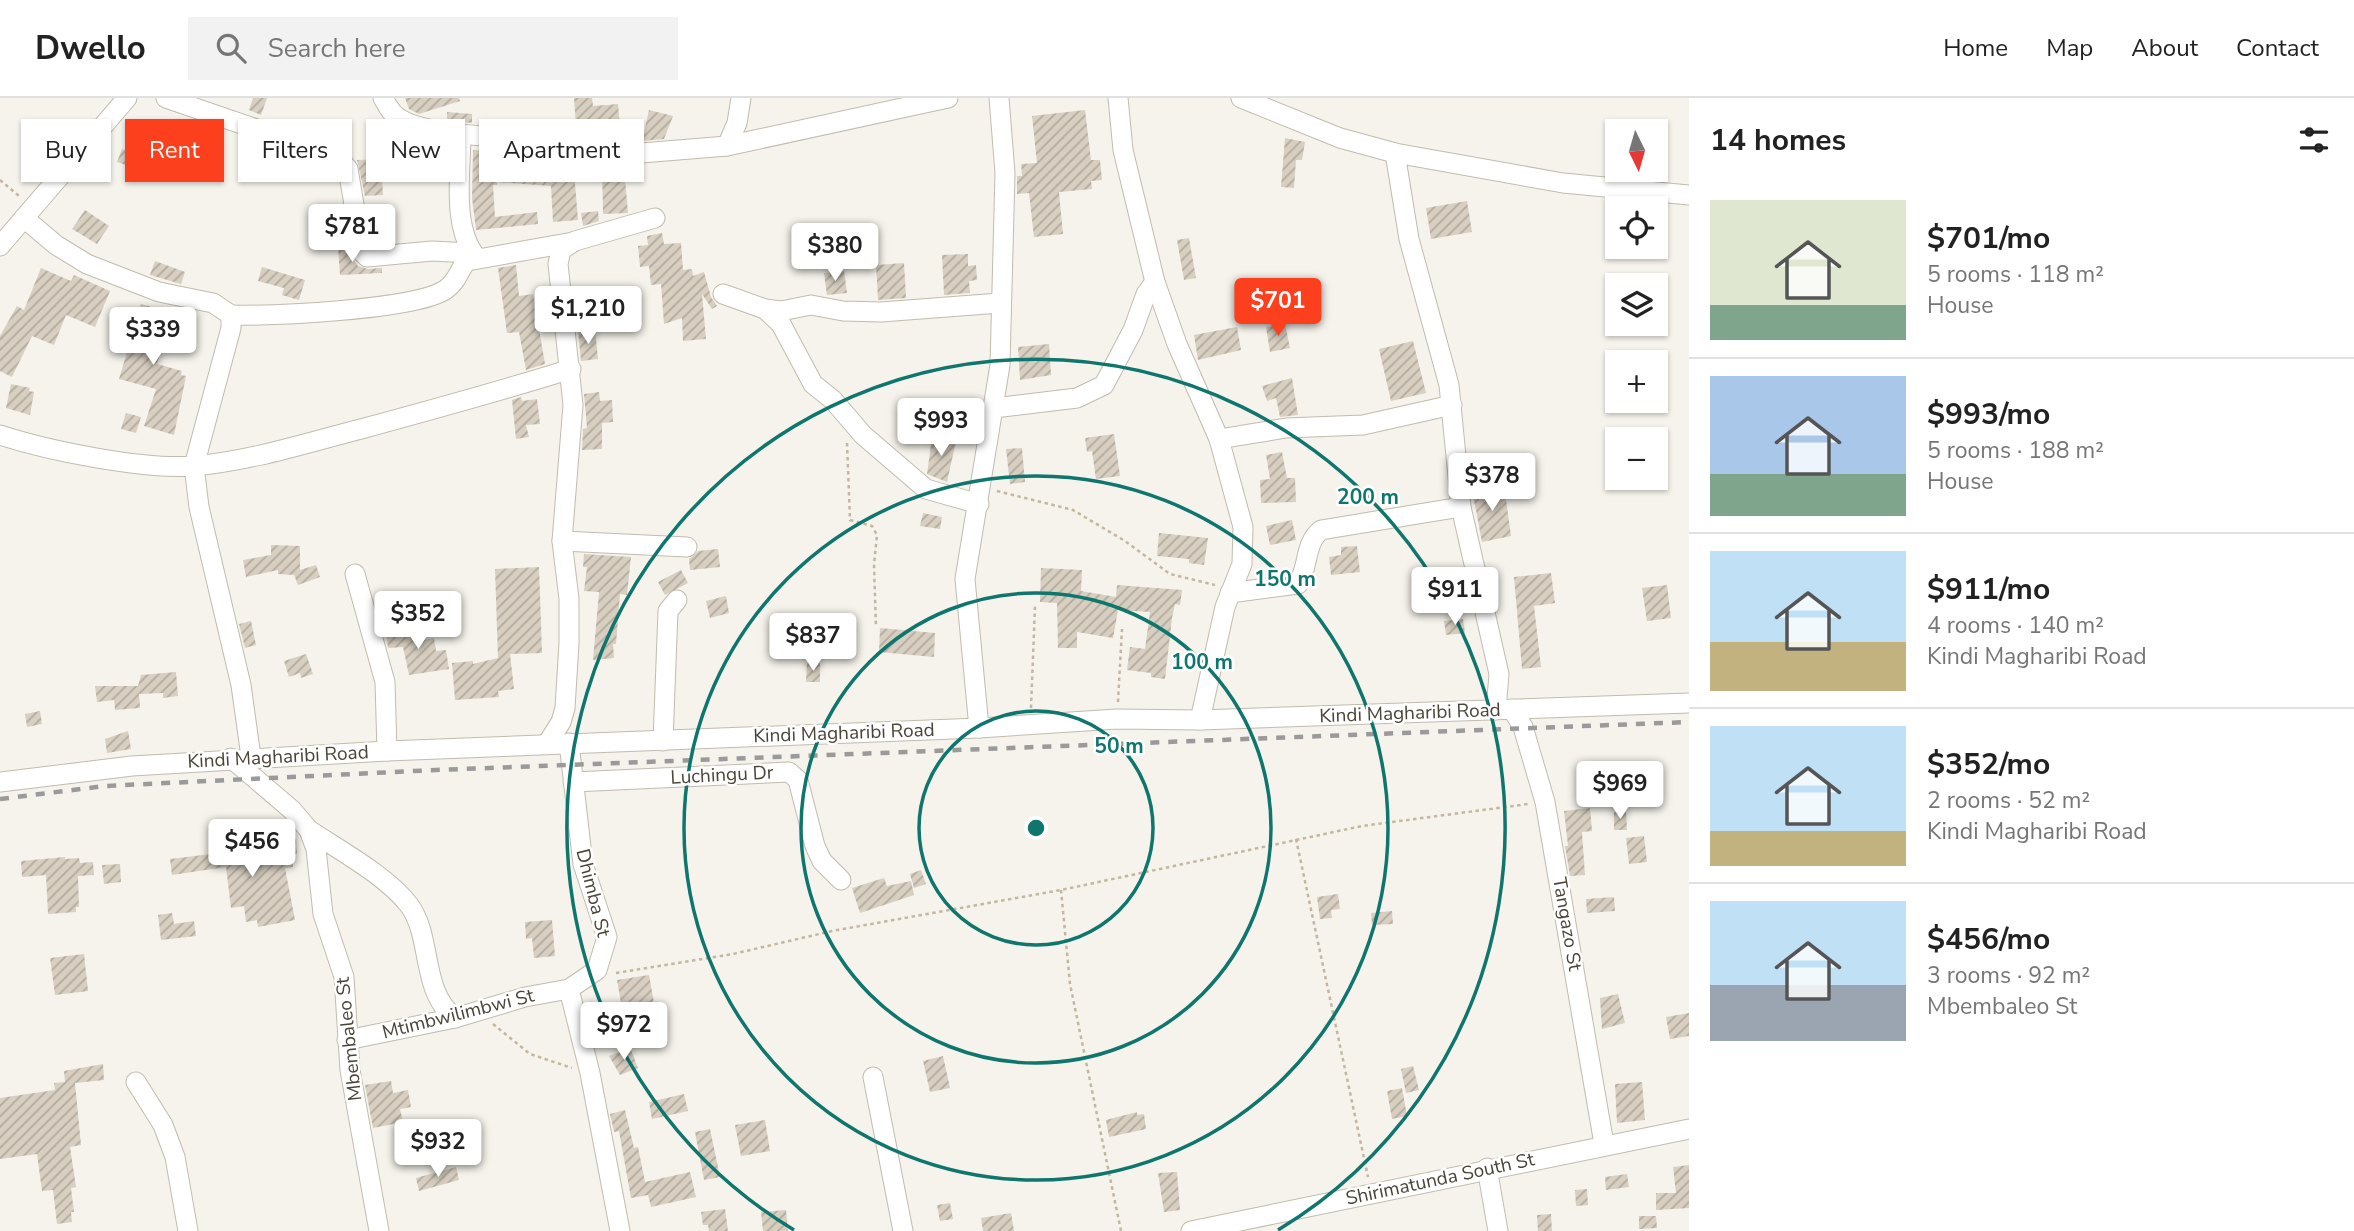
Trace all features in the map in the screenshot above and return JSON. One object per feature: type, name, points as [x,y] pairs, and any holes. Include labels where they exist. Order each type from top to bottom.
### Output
[{"type":"street","points":[[0,246],[127,98]]},
{"type":"street","points":[[166,98],[338,156],[348,169],[362,252],[367,257],[432,251],[474,256],[573,242],[655,218]]},
{"type":"street","points":[[383,98],[392,114],[401,119]]},
{"type":"street","points":[[727,146],[739,116],[741,98]]},
{"type":"street","points":[[465,134],[615,139],[620,142],[622,150],[629,154],[727,146],[948,98]]},
{"type":"street","points":[[979,728],[965,579],[1000,365],[1004,173],[999,98]]},
{"type":"street","points":[[1118,98],[1123,150],[1155,282],[1177,344],[1219,439],[1244,527],[1242,564],[1231,590],[1212,659],[1200,720]]},
{"type":"street","points":[[1241,98],[1340,138],[1395,153],[1563,183],[1689,194]]},
{"type":"street","points":[[1395,153],[1409,239],[1452,405],[1461,506],[1499,674],[1504,709]]},
{"type":"street","points":[[461,182],[461,218],[474,256]]},
{"type":"street","points":[[29,212],[56,245],[87,264],[159,292],[213,303],[231,315],[320,311],[421,300],[457,280],[464,263],[474,256]]},
{"type":"street","points":[[547,744],[561,722],[567,688],[569,599],[562,541],[573,405],[558,264],[561,250],[573,242]]},
{"type":"street","points":[[994,408],[1077,398],[1104,385],[1133,330],[1146,294],[1155,282]]},
{"type":"street","points":[[723,294],[765,309],[781,311],[811,305],[844,311],[881,312],[1000,303]]},
{"type":"street","points":[[765,309],[789,337],[813,384],[911,479],[938,494],[980,496]]},
{"type":"street","points":[[231,315],[231,328],[194,466],[204,530],[241,685],[251,757]]},
{"type":"street","points":[[0,435],[50,449],[160,465],[194,466],[291,448],[470,401],[571,369]]},
{"type":"street","points":[[1219,439],[1286,428],[1363,425],[1452,405]]},
{"type":"street","points":[[1231,590],[1298,584],[1306,556],[1316,534],[1321,530],[1461,506]]},
{"type":"street","points":[[562,541],[687,547]]},
{"type":"street","points":[[355,574],[385,682],[387,751]]},
{"type":"street","points":[[663,741],[668,611],[677,600]]},
{"type":"street","name":"Kindi Magharibi Road","points":[[0,782],[251,757],[875,730],[979,728],[1117,719],[1200,720],[1689,703]]},
{"type":"street","name":"Tangazo St","points":[[1504,709],[1523,727],[1545,802],[1604,1144]]},
{"type":"street","name":"Dhimba St","points":[[569,743],[583,864],[607,937],[603,960],[597,970],[569,989]]},
{"type":"street","name":"Mbembaleo St","points":[[231,758],[292,810],[309,830],[318,866],[323,914],[344,977],[347,1040],[379,1231]]},
{"type":"street","name":"Luchingu Dr","points":[[573,782],[789,772],[798,780],[818,854],[841,880]]},
{"type":"street","points":[[309,830],[379,878],[408,903],[416,918],[434,987],[444,1009],[455,1018]]},
{"type":"street","points":[[569,989],[590,1073],[620,1231]]},
{"type":"street","name":"Mtimbwilimbwi St","points":[[347,1040],[455,1018],[525,997],[569,989]]},
{"type":"street","points":[[873,1077],[903,1231]]},
{"type":"street","points":[[136,1082],[163,1125],[175,1157],[187,1231]]},
{"type":"street","name":"Shirimatunda South St","points":[[1191,1231],[1604,1144],[1689,1129]]},
{"type":"street","points":[[1487,1168],[1498,1231]]},
{"type":"path","points":[[0,180],[29,212]]},
{"type":"path","points":[[846,415],[849,515],[852,523],[872,526],[877,535],[874,565],[876,627]]},
{"type":"path","points":[[980,496],[1073,510],[1125,541],[1170,574],[1231,590]]},
{"type":"path","points":[[1030,725],[1035,606]]},
{"type":"path","points":[[1117,719],[1122,629]]},
{"type":"path","points":[[588,977],[733,954],[832,931],[1061,890],[1375,824],[1545,802]]},
{"type":"path","points":[[1296,839],[1372,1194]]},
{"type":"path","points":[[1061,890],[1070,984],[1121,1231]]},
{"type":"path","points":[[477,1011],[530,1054],[590,1073]]},
{"type":"building","points":[[253,98],[267,98],[261,115],[249,110]]},
{"type":"building","points":[[405,98],[459,98],[460,101],[419,114],[409,109]]},
{"type":"building","points":[[574,98],[592,98],[593,106],[618,104],[619,119],[576,119]]},
{"type":"building","points":[[649,110],[673,116],[664,139],[644,141]]},
{"type":"building","points":[[1085,110],[1091,160],[1100,160],[1102,180],[1091,181],[1092,189],[1059,192],[1063,234],[1034,237],[1029,193],[1017,194],[1017,176],[1022,176],[1021,164],[1037,163],[1032,116]]},
{"type":"building","points":[[447,112],[472,114],[472,123],[465,122],[465,119],[447,119]]},
{"type":"building","points":[[1285,138],[1305,142],[1302,160],[1296,160],[1294,188],[1281,187]]},
{"type":"building","points":[[122,149],[125,150],[125,165],[117,162]]},
{"type":"building","points":[[473,150],[479,150],[479,182],[497,182],[497,185],[493,185],[495,217],[537,212],[538,224],[476,230],[472,198]]},
{"type":"building","points":[[357,160],[366,160],[366,182],[382,182],[383,195],[365,196]]},
{"type":"building","points":[[497,182],[575,182],[578,220],[553,222],[551,186]]},
{"type":"building","points":[[602,182],[625,182],[628,213],[603,214]]},
{"type":"building","points":[[1467,201],[1472,232],[1431,239],[1426,208]]},
{"type":"building","points":[[85,210],[109,226],[97,244],[72,229]]},
{"type":"building","points":[[598,211],[599,221],[583,226],[581,213]]},
{"type":"building","points":[[662,233],[664,244],[681,243],[683,270],[692,269],[693,276],[704,272],[711,297],[717,306],[712,309],[702,294],[706,339],[683,341],[682,318],[664,324],[661,284],[651,285],[649,266],[640,267],[638,246],[648,245],[647,236]]},
{"type":"building","points":[[1189,238],[1196,278],[1184,280],[1177,240]]},
{"type":"building","points":[[349,246],[350,255],[358,266],[368,269],[382,268],[382,273],[340,275],[338,247]]},
{"type":"building","points":[[968,254],[968,266],[976,265],[977,280],[969,281],[970,293],[944,295],[942,255]]},
{"type":"building","points":[[155,261],[185,272],[181,284],[150,275]]},
{"type":"building","points":[[904,263],[906,298],[878,300],[876,265]]},
{"type":"building","points":[[516,265],[519,296],[533,294],[545,364],[526,370],[519,332],[507,333],[498,268]]},
{"type":"building","points":[[262,267],[305,280],[299,300],[282,295],[284,288],[258,281]]},
{"type":"building","points":[[41,268],[71,281],[74,275],[110,291],[95,327],[66,315],[54,345],[32,336],[12,377],[0,371],[0,336],[17,306],[24,310]]},
{"type":"building","points":[[844,271],[847,293],[827,295],[824,273]]},
{"type":"building","points":[[141,304],[172,313],[157,364],[182,371],[181,375],[186,376],[174,435],[144,426],[156,389],[119,379],[129,345],[114,340],[117,327],[133,332]]},
{"type":"building","points":[[1285,324],[1290,348],[1270,352],[1266,327]]},
{"type":"building","points":[[1237,327],[1241,350],[1198,360],[1194,335]]},
{"type":"building","points":[[595,330],[598,359],[581,361],[578,332]]},
{"type":"building","points":[[1413,341],[1426,393],[1391,401],[1379,349]]},
{"type":"building","points":[[1049,344],[1051,375],[1020,380],[1018,347]]},
{"type":"building","points":[[1292,378],[1298,415],[1280,417],[1276,398],[1267,401],[1262,386]]},
{"type":"building","points":[[11,384],[30,388],[29,391],[34,392],[30,415],[6,408]]},
{"type":"building","points":[[599,392],[600,401],[612,400],[613,422],[602,423],[602,449],[582,450],[583,429],[587,428],[584,394]]},
{"type":"building","points":[[521,397],[522,401],[537,399],[540,424],[526,425],[529,437],[516,439],[512,400]]},
{"type":"building","points":[[126,413],[141,417],[136,433],[121,429]]},
{"type":"building","points":[[1114,434],[1120,476],[1096,479],[1092,451],[1087,452],[1085,438]]},
{"type":"building","points":[[932,438],[956,441],[947,482],[927,474]]},
{"type":"building","points":[[1022,448],[1025,482],[1010,484],[1006,449]]},
{"type":"building","points":[[1282,452],[1287,478],[1295,478],[1296,502],[1261,503],[1260,480],[1270,479],[1266,455]]},
{"type":"building","points":[[1504,485],[1511,536],[1482,542],[1472,490]]},
{"type":"building","points":[[923,513],[942,517],[940,529],[920,526]]},
{"type":"building","points":[[1292,520],[1296,540],[1270,545],[1266,526]]},
{"type":"building","points":[[1159,533],[1208,538],[1204,565],[1189,563],[1189,559],[1157,556]]},
{"type":"building","points":[[271,545],[300,546],[300,570],[316,565],[320,577],[298,585],[294,575],[278,574],[278,570],[246,577],[243,560],[271,555]]},
{"type":"building","points":[[1357,546],[1360,572],[1331,575],[1329,557],[1341,555],[1341,547]]},
{"type":"building","points":[[718,549],[720,567],[690,570],[689,559],[698,551]]},
{"type":"building","points":[[584,554],[631,557],[627,595],[620,594],[616,644],[613,644],[614,658],[593,660],[599,592],[584,591],[587,567],[583,567]]},
{"type":"building","points":[[539,567],[542,653],[510,654],[514,689],[498,691],[499,697],[455,700],[452,663],[473,661],[473,664],[498,658],[495,569]]},
{"type":"building","points":[[1041,568],[1082,570],[1081,591],[1116,597],[1117,585],[1182,590],[1180,605],[1175,604],[1172,618],[1165,679],[1151,677],[1151,673],[1127,670],[1130,647],[1145,649],[1150,612],[1118,610],[1113,638],[1077,632],[1077,648],[1058,648],[1057,603],[1040,602]]},
{"type":"building","points":[[681,570],[688,583],[665,595],[658,582]]},
{"type":"building","points":[[1551,573],[1555,603],[1534,606],[1541,667],[1522,669],[1514,577]]},
{"type":"building","points":[[1667,585],[1671,618],[1647,621],[1642,588]]},
{"type":"building","points":[[726,596],[729,613],[710,618],[706,601]]},
{"type":"building","points":[[1463,619],[1465,633],[1446,635],[1444,621]]},
{"type":"building","points":[[251,621],[256,645],[245,648],[239,624]]},
{"type":"building","points":[[422,628],[423,640],[434,638],[436,651],[446,650],[449,669],[409,675],[403,647],[388,648],[386,632]]},
{"type":"building","points":[[880,628],[935,633],[934,657],[879,652]]},
{"type":"building","points":[[306,654],[313,674],[301,678],[300,673],[289,677],[284,661]]},
{"type":"building","points":[[807,663],[820,663],[820,682],[806,682]]},
{"type":"building","points":[[176,672],[178,696],[163,698],[163,693],[139,694],[140,708],[115,710],[114,700],[97,702],[95,686],[138,686],[141,675]]},
{"type":"building","points":[[40,711],[42,724],[27,727],[25,714]]},
{"type":"building","points":[[128,731],[131,749],[107,753],[105,739]]},
{"type":"building","points":[[1590,808],[1592,831],[1582,832],[1585,875],[1570,876],[1565,846],[1568,846],[1564,811]]},
{"type":"building","points":[[1614,812],[1626,812],[1627,830],[1614,830]]},
{"type":"building","points":[[1644,836],[1647,862],[1629,864],[1626,838]]},
{"type":"building","points":[[296,839],[297,854],[292,855],[293,867],[285,868],[295,920],[258,927],[257,920],[246,922],[244,906],[231,908],[226,867],[172,875],[170,859],[260,848],[259,840]]},
{"type":"building","points":[[79,858],[80,863],[93,862],[94,875],[78,876],[79,907],[76,907],[76,912],[48,914],[46,875],[22,877],[21,861]]},
{"type":"building","points":[[120,864],[121,882],[104,884],[102,865]]},
{"type":"building","points":[[921,870],[926,884],[914,888],[910,874]]},
{"type":"building","points":[[884,878],[887,886],[911,881],[914,895],[860,913],[852,888]]},
{"type":"building","points":[[1338,894],[1340,909],[1331,910],[1332,918],[1320,919],[1317,897]]},
{"type":"building","points":[[1614,897],[1615,911],[1587,913],[1586,899]]},
{"type":"building","points":[[1392,911],[1393,924],[1372,925],[1371,913]]},
{"type":"building","points":[[172,913],[174,924],[194,921],[196,936],[161,940],[158,915]]},
{"type":"building","points":[[552,920],[555,956],[534,958],[532,938],[526,939],[525,922]]},
{"type":"building","points":[[84,954],[88,991],[55,995],[50,958]]},
{"type":"building","points":[[649,975],[654,1003],[622,1009],[617,980]]},
{"type":"building","points":[[1618,994],[1625,1023],[1602,1029],[1600,998]]},
{"type":"building","points":[[1689,1013],[1689,1036],[1670,1039],[1666,1017]]},
{"type":"building","points":[[630,1048],[638,1068],[620,1075],[609,1056]]},
{"type":"building","points":[[943,1056],[950,1088],[930,1092],[923,1061]]},
{"type":"building","points":[[103,1064],[104,1080],[75,1083],[81,1145],[70,1147],[76,1187],[71,1188],[74,1212],[71,1212],[72,1222],[57,1224],[53,1190],[42,1191],[37,1154],[0,1159],[0,1098],[55,1090],[54,1083],[65,1082],[64,1071]]},
{"type":"building","points":[[1413,1066],[1419,1090],[1406,1093],[1401,1069]]},
{"type":"building","points":[[391,1081],[393,1093],[408,1090],[411,1107],[400,1109],[403,1122],[373,1128],[365,1085]]},
{"type":"building","points":[[1642,1082],[1645,1120],[1617,1123],[1615,1084]]},
{"type":"building","points":[[1402,1088],[1407,1116],[1392,1119],[1387,1091]]},
{"type":"building","points":[[684,1094],[688,1111],[652,1119],[649,1102]]},
{"type":"building","points":[[625,1110],[634,1148],[638,1147],[645,1182],[690,1172],[696,1197],[651,1207],[648,1195],[631,1198],[619,1131],[614,1132],[610,1114]]},
{"type":"building","points":[[1137,1112],[1137,1115],[1144,1114],[1146,1129],[1109,1137],[1106,1120]]},
{"type":"building","points":[[765,1120],[770,1151],[741,1156],[735,1125]]},
{"type":"building","points":[[710,1129],[720,1177],[704,1180],[695,1132]]},
{"type":"building","points":[[1689,1165],[1689,1208],[1656,1210],[1656,1193],[1676,1193],[1673,1167]]},
{"type":"building","points":[[456,1167],[459,1180],[419,1191],[416,1178]]},
{"type":"building","points":[[1177,1172],[1180,1210],[1164,1212],[1158,1173]]},
{"type":"building","points":[[1627,1174],[1629,1187],[1606,1190],[1605,1177]]},
{"type":"building","points":[[1587,1189],[1588,1205],[1576,1206],[1575,1190]]},
{"type":"building","points":[[950,1203],[953,1219],[940,1221],[937,1205]]},
{"type":"building","points":[[725,1209],[728,1231],[709,1231],[708,1225],[703,1225],[701,1212]]},
{"type":"building","points":[[786,1210],[788,1231],[763,1231],[761,1212]]},
{"type":"building","points":[[1011,1213],[1014,1231],[983,1231],[981,1218]]},
{"type":"building","points":[[1551,1214],[1552,1231],[1538,1231],[1537,1215]]},
{"type":"building","points":[[1639,1216],[1656,1216],[1657,1228],[1639,1229]]},
{"type":"railway","points":[[0,799],[105,786],[436,770],[1689,722]]}]
